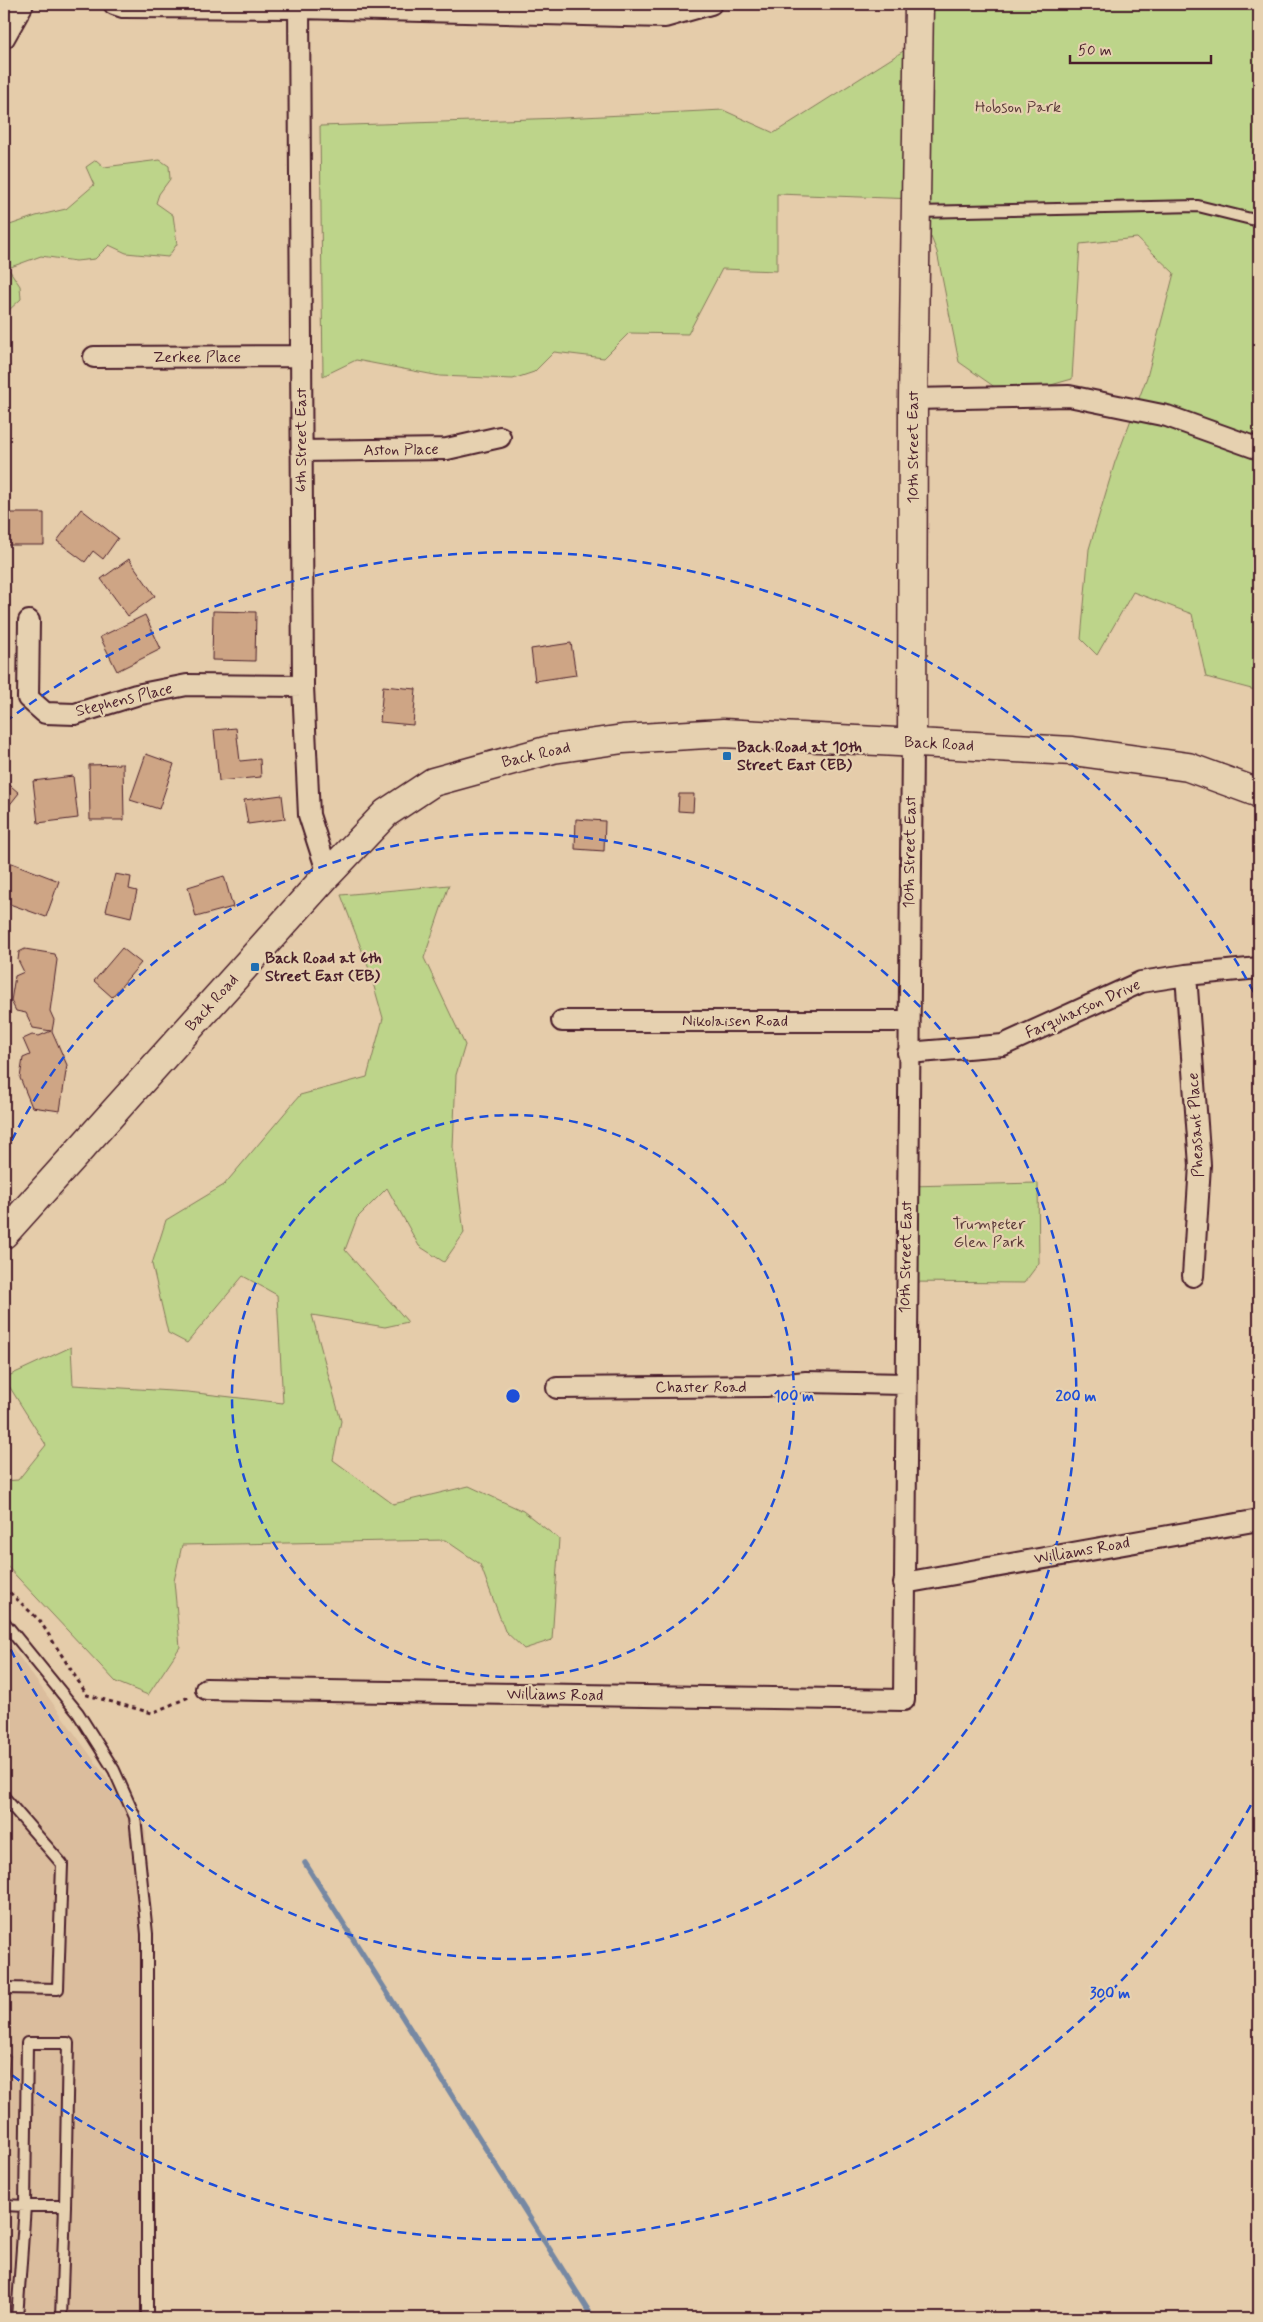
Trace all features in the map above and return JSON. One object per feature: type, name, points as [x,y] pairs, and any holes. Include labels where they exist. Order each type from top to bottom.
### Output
[{"type":"street","points":[[4,38],[23,4]]},
{"type":"street","points":[[114,4],[123,7],[299,6],[665,17],[711,4]]},
{"type":"street","name":"10th Street East","points":[[904,1700],[908,1021],[919,4]]},
{"type":"street","name":"6th Street East","points":[[299,6],[303,686],[309,816],[328,874]]},
{"type":"street","name":"Zerkee Place","points":[[94,357],[300,356]]},
{"type":"street","points":[[914,399],[1069,396],[1166,416],[1259,449]]},
{"type":"street","name":"Aston Place","points":[[301,451],[447,449],[500,437]]},
{"type":"street","name":"Stephens Place","points":[[29,620],[28,698],[45,713],[75,714],[136,695],[187,685],[303,686]]},
{"type":"street","name":"Back Road","points":[[4,1234],[328,874],[386,813],[433,782],[552,749],[623,739],[723,733],[1073,751],[1188,767],[1259,793]]},
{"type":"street","name":"Farquharson Drive","points":[[908,1053],[1003,1045],[1141,982],[1186,974],[1259,968]]},
{"type":"street","name":"Pheasant Place","points":[[1186,974],[1200,1165],[1193,1276]]},
{"type":"street","name":"Nikolaisen Road","points":[[562,1021],[908,1021]]},
{"type":"street","name":"Chaster Road","points":[[557,1388],[766,1386],[806,1382],[905,1384]]},
{"type":"street","name":"Williams Road","points":[[904,1583],[1259,1520]]},
{"type":"street","name":"Williams Road","points":[[206,1689],[904,1700]]},
{"type":"lane","points":[[916,212],[1198,206],[1259,221]]},
{"type":"lane","points":[[4,1622],[78,1713],[114,1770],[135,1816],[148,1934],[147,2318]]},
{"type":"lane","points":[[4,1797],[62,1864],[58,1988],[4,1988]]},
{"type":"lane","points":[[17,2318],[25,2206],[27,2043],[68,2044],[66,2206],[61,2318]]},
{"type":"lane","points":[[4,2205],[66,2206]]},
{"type":"path","points":[[4,1587],[40,1621],[87,1695],[152,1713],[206,1689]]},
{"type":"shaded area","points":[[4,1636],[146,1832],[153,2318],[4,2318]]},
{"type":"green space","name":"Hobson Park","points":[[919,4],[1259,4],[1259,691],[1206,677],[1192,614],[1133,592],[1097,655],[1081,639],[1089,549],[1115,462],[1147,377],[1174,273],[1137,238],[1080,244],[1072,379],[1009,397],[959,362],[937,252],[916,199],[777,194],[777,271],[722,269],[688,334],[629,333],[604,358],[554,352],[534,372],[513,379],[440,376],[356,360],[323,376],[320,126],[563,118],[723,110],[774,133],[919,41]]},
{"type":"green space","points":[[96,160],[104,167],[160,160],[169,166],[170,179],[159,194],[156,203],[173,215],[177,244],[168,257],[126,253],[109,245],[95,259],[76,261],[41,256],[8,268],[20,286],[21,299],[8,311],[4,320],[4,227],[36,216],[66,209],[94,185],[86,167]]},
{"type":"green space","points":[[449,885],[424,958],[465,1045],[456,1075],[453,1147],[464,1233],[444,1262],[419,1246],[387,1188],[357,1218],[345,1250],[408,1322],[385,1327],[312,1315],[341,1421],[333,1460],[393,1504],[469,1486],[523,1511],[559,1539],[552,1640],[524,1649],[505,1631],[480,1564],[445,1540],[182,1545],[174,1581],[180,1647],[148,1695],[116,1682],[4,1563],[4,1481],[18,1480],[46,1445],[4,1378],[71,1347],[73,1385],[188,1392],[283,1403],[277,1295],[243,1276],[187,1343],[168,1333],[152,1264],[166,1220],[224,1185],[300,1095],[367,1077],[383,1018],[369,969],[341,895]]},
{"type":"green space","name":"Trumpeter Glen Park","points":[[1038,1183],[1039,1263],[1024,1283],[906,1282],[907,1186]]},
{"type":"building","points":[[81,509],[118,538],[103,559],[93,551],[85,562],[57,541]]},
{"type":"building","points":[[4,513],[44,513],[44,545],[4,545]]},
{"type":"building","points":[[129,559],[155,596],[128,616],[101,579]]},
{"type":"building","points":[[213,611],[256,612],[255,661],[212,660]]},
{"type":"building","points":[[145,615],[161,649],[117,671],[100,637]]},
{"type":"building","points":[[571,643],[576,675],[535,681],[531,649]]},
{"type":"building","points":[[383,686],[416,689],[413,725],[380,722]]},
{"type":"building","points":[[236,728],[240,761],[260,759],[261,777],[219,781],[214,730]]},
{"type":"building","points":[[146,754],[174,764],[159,809],[130,800]]},
{"type":"building","points":[[123,764],[124,820],[90,820],[89,765]]},
{"type":"building","points":[[73,776],[78,818],[38,823],[33,781]]},
{"type":"building","points":[[4,780],[19,793],[4,812]]},
{"type":"building","points":[[679,794],[694,794],[693,812],[678,811]]},
{"type":"building","points":[[282,795],[285,819],[248,824],[244,800]]},
{"type":"building","points":[[576,819],[605,821],[604,851],[575,849]]},
{"type":"building","points":[[4,860],[59,881],[46,917],[4,902]]},
{"type":"building","points":[[115,874],[131,877],[129,889],[137,891],[131,917],[106,911]]},
{"type":"building","points":[[224,876],[233,907],[196,917],[188,887]]},
{"type":"building","points":[[122,948],[141,963],[112,997],[94,981]]},
{"type":"building","points":[[25,949],[55,954],[57,960],[50,1011],[54,1020],[52,1031],[67,1065],[60,1111],[32,1107],[20,1078],[23,1058],[30,1055],[23,1039],[32,1035],[39,1036],[51,1031],[33,1028],[26,1013],[16,1011],[11,1001],[15,976],[24,972],[18,960],[19,952]]},
{"type":"building","points":[[4,2055],[10,2055],[4,2126]]},
{"type":"waterway","points":[[305,1863],[593,2318]]},
{"type":"place","name":"Back Road at 10th Street East (EB)","points":[[727,756]]},
{"type":"place","name":"Back Road at 6th Street East (EB)","points":[[255,967]]}]
